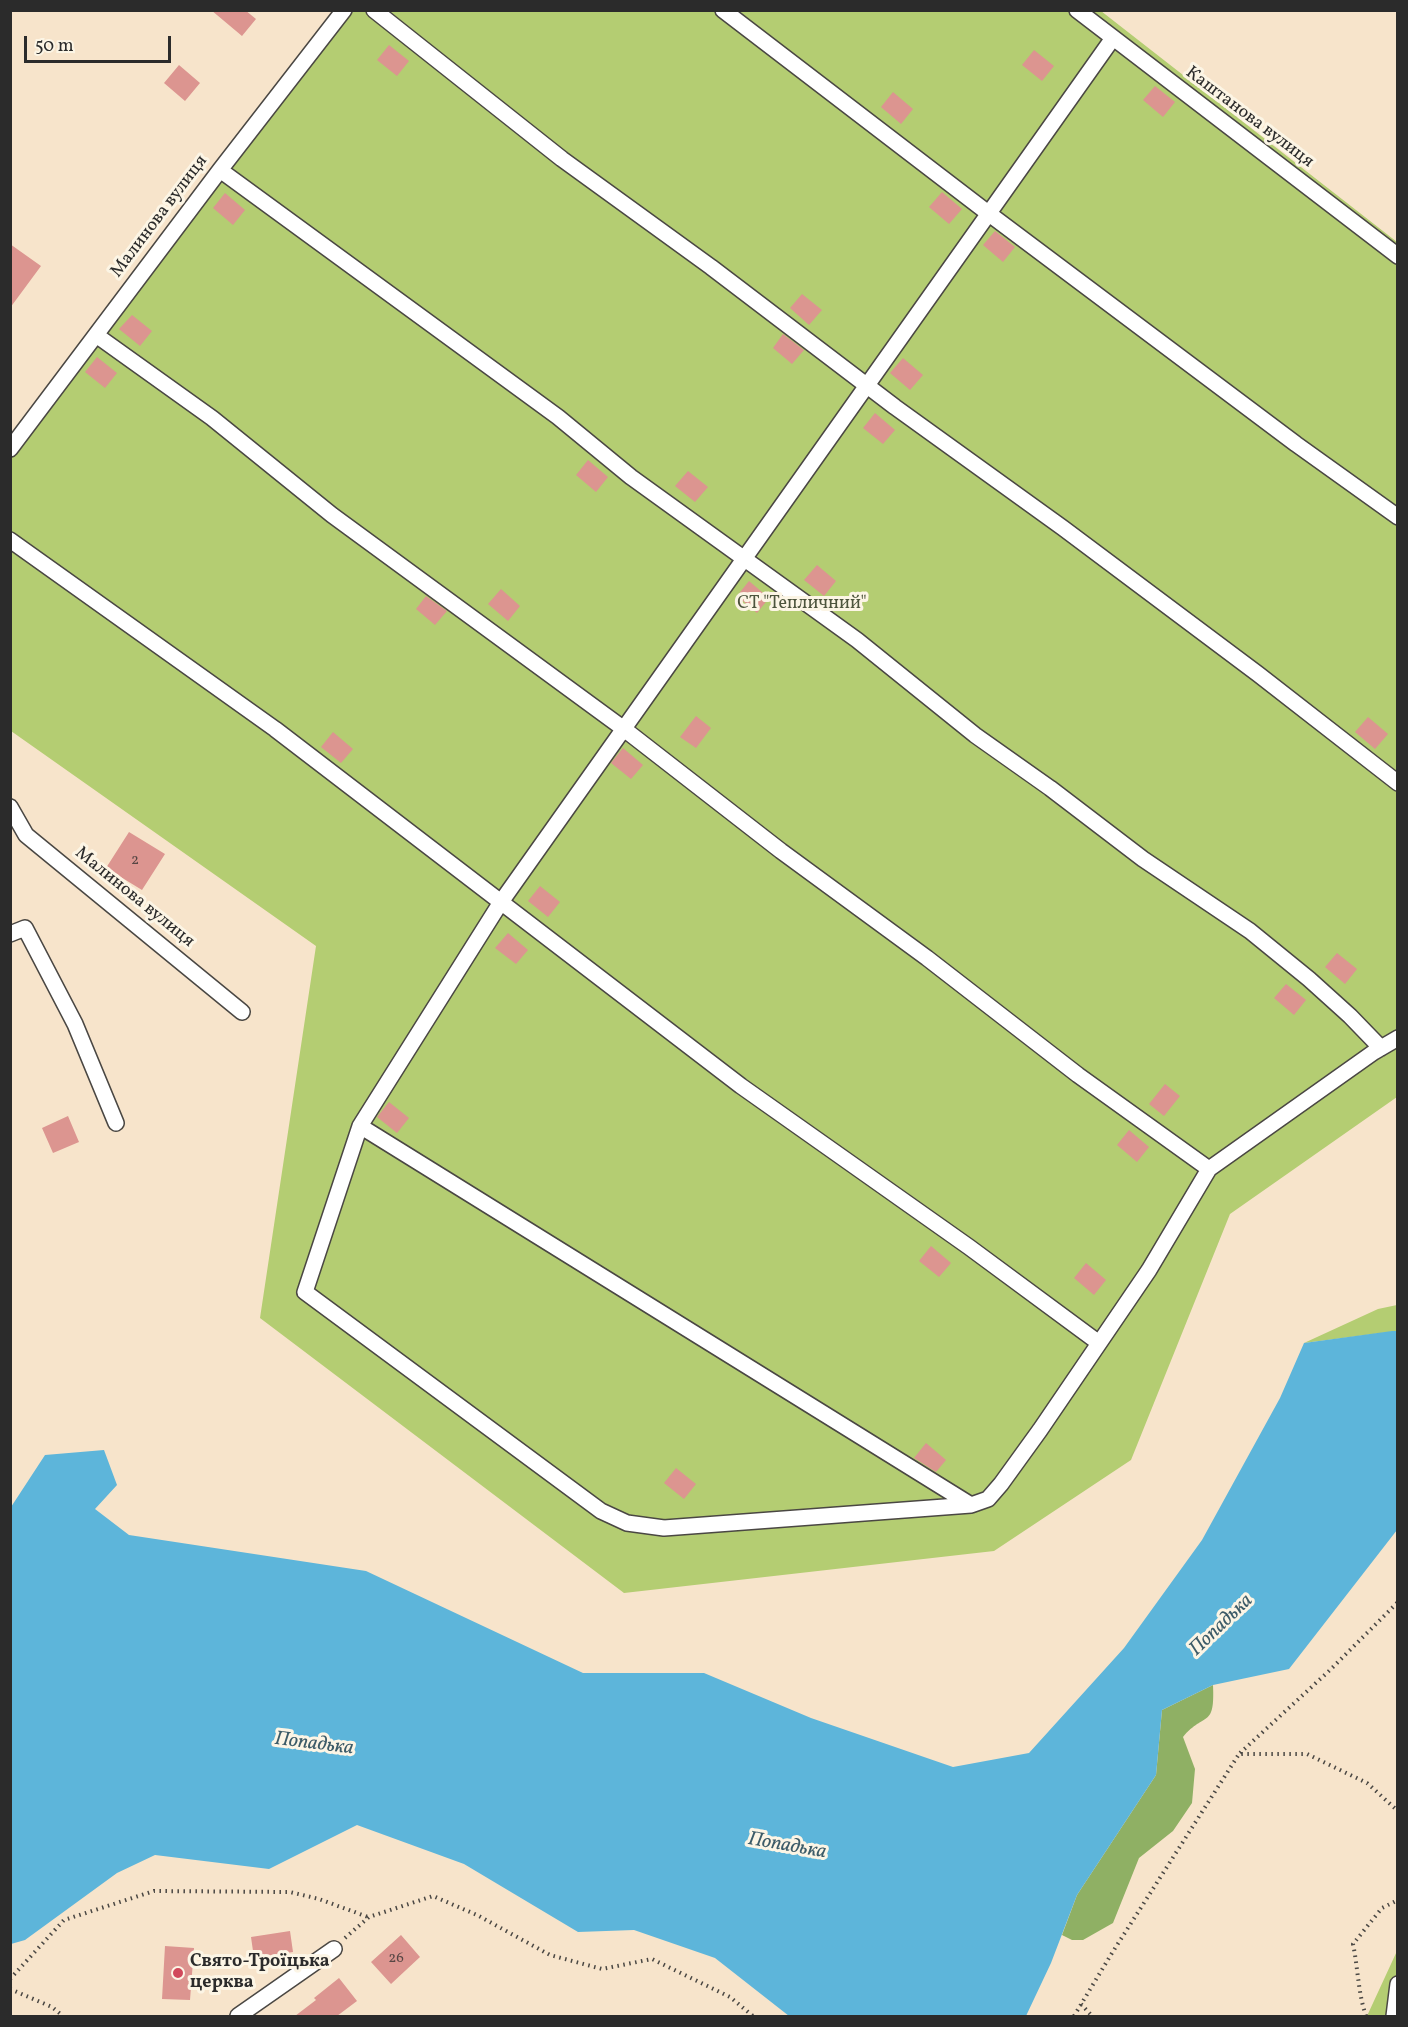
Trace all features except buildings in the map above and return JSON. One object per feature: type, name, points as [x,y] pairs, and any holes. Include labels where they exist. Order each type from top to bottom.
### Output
[{"type":"street","name":"Малинова вулиця","points":[[10,449],[220,170],[344,10]]},
{"type":"street","points":[[374,10],[562,159],[1063,528],[1258,674],[1398,783]]},
{"type":"street","points":[[723,10],[988,213],[1398,518]]},
{"type":"street","name":"Каштанова вулиця","points":[[1077,10],[1398,256]]},
{"type":"street","points":[[1113,38],[501,902],[360,1126],[305,1292],[601,1511],[627,1523],[664,1528],[971,1505],[988,1498],[1001,1484],[1149,1270],[1209,1169],[1398,1038]]},
{"type":"street","points":[[220,170],[558,417],[631,477],[857,640],[975,735],[1050,788],[1143,859],[1250,932],[1309,979],[1381,1048]]},
{"type":"street","points":[[96,335],[212,418],[332,515],[624,729],[781,851],[927,958],[1078,1075],[1209,1169]]},
{"type":"street","points":[[10,540],[275,729],[741,1086],[1100,1342]]},
{"type":"street","name":"Малинова вулиця","points":[[10,807],[26,835],[242,1012]]},
{"type":"street","points":[[10,934],[25,928],[75,1024],[116,1123]]},
{"type":"street","points":[[360,1126],[971,1505]]},
{"type":"street","points":[[238,2016],[333,1948]]},
{"type":"street","points":[[1394,2016],[1398,1984]]},
{"type":"path","points":[[1074,2016],[1239,1754],[1330,1670],[1398,1602]]},
{"type":"path","points":[[1239,1754],[1307,1754],[1367,1783],[1398,1811]]},
{"type":"path","points":[[10,1979],[64,1920],[154,1891],[290,1892],[319,1899],[369,1917]]},
{"type":"path","points":[[333,1948],[369,1917],[433,1896],[477,1915],[550,1955],[602,1969],[652,1959],[730,1997],[753,2016]]},
{"type":"path","points":[[1366,2016],[1360,1998],[1359,1972],[1353,1944],[1382,1908],[1398,1900]]},
{"type":"path","points":[[10,1989],[52,2007],[63,2016]]},
{"type":"path","points":[[1081,2004],[1092,2016]]},
{"type":"green space","name":"СТ \"Тепличний\"","points":[[337,11],[1101,11],[1397,242],[1397,1097],[1230,1214],[1131,1460],[994,1551],[624,1593],[260,1318],[316,946],[11,731],[10,442]]},
{"type":"green space","points":[[1397,1305],[1397,1331],[1304,1343],[1378,1309]]},
{"type":"green space","points":[[1213,1685],[1210,1714],[1183,1737],[1195,1769],[1192,1803],[1173,1831],[1139,1858],[1113,1923],[1083,1940],[1072,1940],[1062,1935],[1077,1895],[1156,1775],[1162,1710]]},
{"type":"green space","points":[[1397,1951],[1397,2016],[1367,2016]]},
{"type":"water","name":"Попадька","points":[[1398,1331],[1397,1530],[1289,1669],[1213,1685],[1162,1710],[1156,1775],[1077,1895],[1051,1963],[1026,2016],[789,2016],[715,1958],[634,1930],[578,1932],[464,1864],[357,1825],[269,1869],[155,1855],[117,1873],[25,1940],[11,1944],[11,1507],[45,1455],[104,1450],[117,1485],[95,1509],[129,1535],[366,1571],[583,1673],[704,1673],[811,1718],[953,1767],[1029,1753],[1124,1648],[1202,1540],[1280,1398],[1304,1343]]},
{"type":"place","name":"Свято-Троїцька церква","points":[[178,1973]]}]
